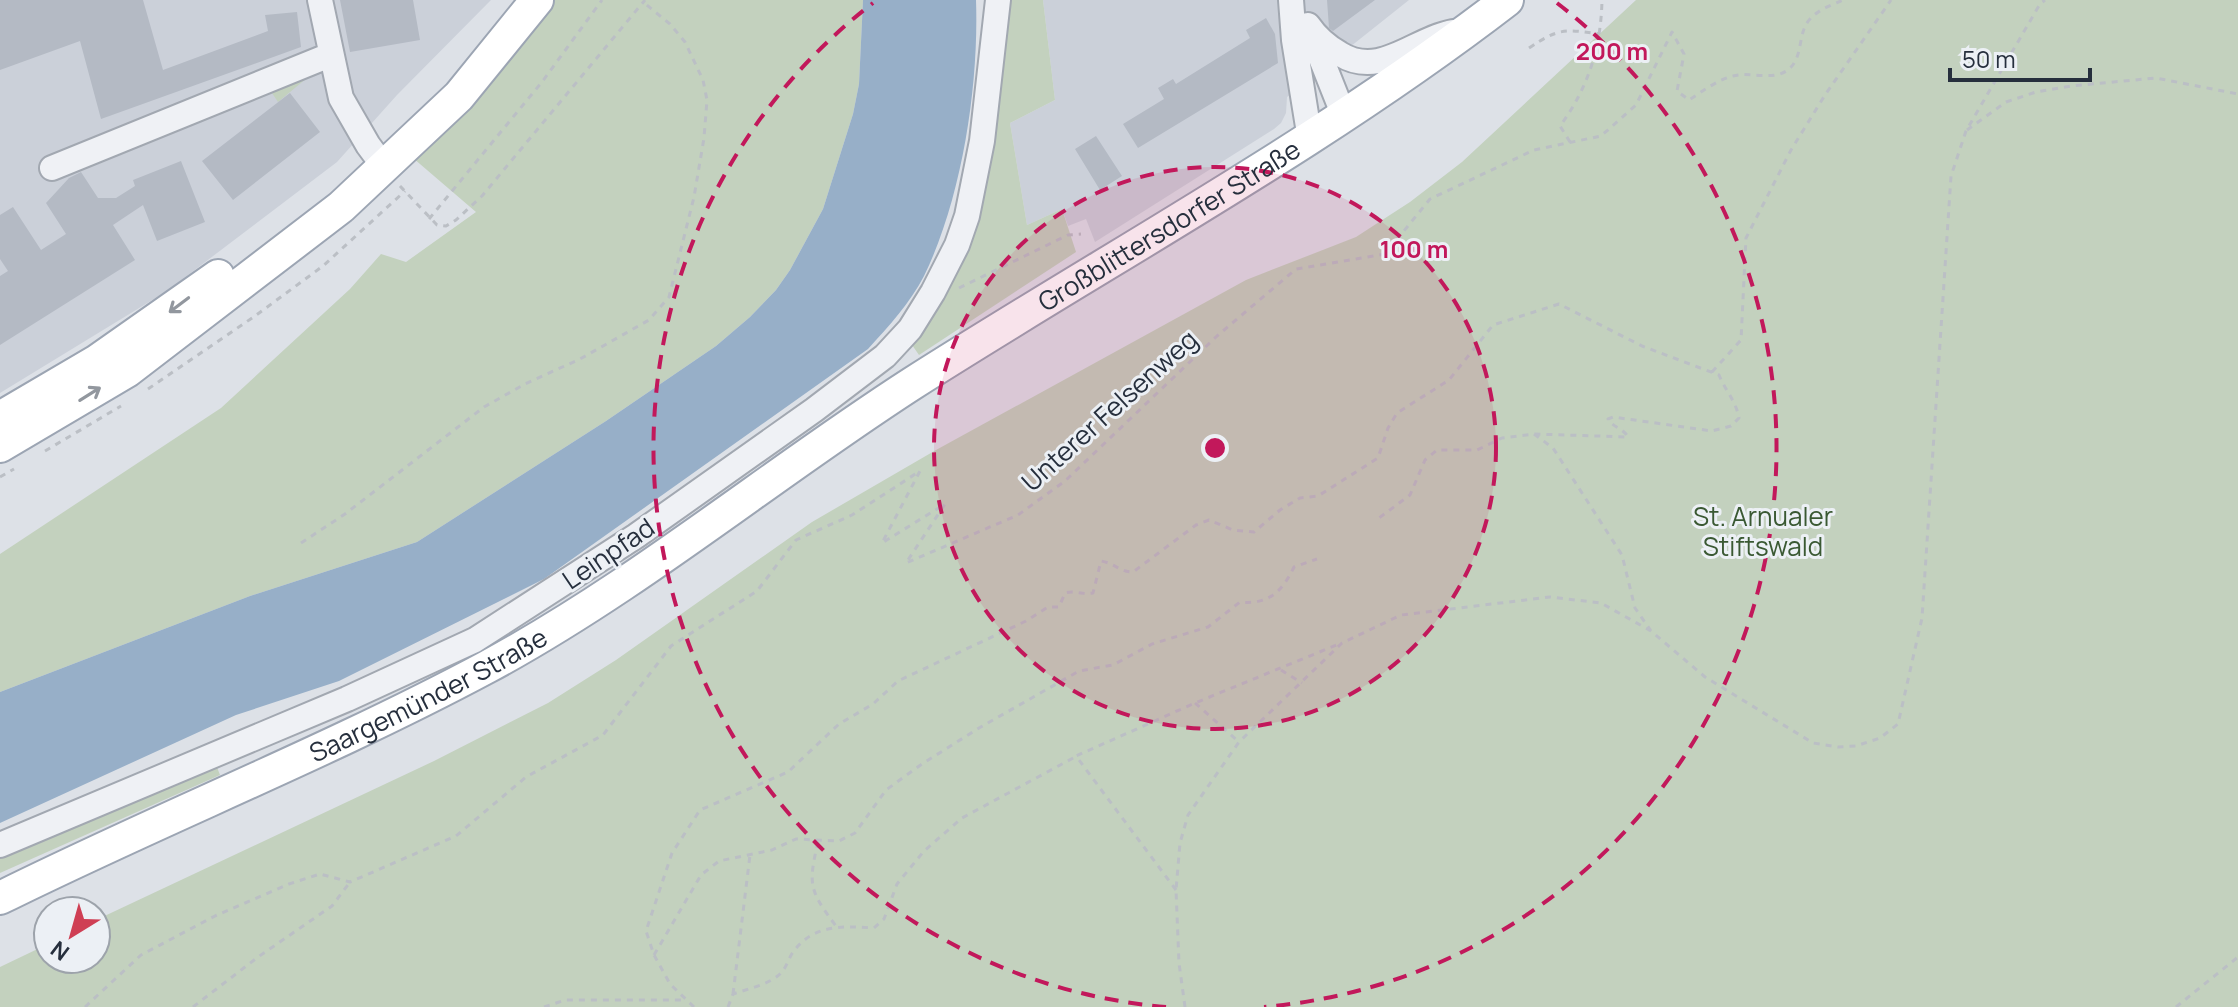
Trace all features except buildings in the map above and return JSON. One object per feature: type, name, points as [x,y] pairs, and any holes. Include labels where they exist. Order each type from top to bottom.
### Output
[{"type":"main road","points":[[0,418],[154,324],[286,226],[388,171],[422,107],[522,0]]},
{"type":"main road","points":[[0,446],[72,405],[162,345],[388,171],[459,96],[537,0]]},
{"type":"main road","name":"Großblittersdorfer Straße","points":[[826,442],[913,384],[1310,139],[1507,0]]},
{"type":"main road","name":"Saargemünder Straße","points":[[0,898],[302,759],[492,664],[596,600],[826,442]]},
{"type":"street","points":[[320,0],[341,98],[388,171]]},
{"type":"street","name":"Leinpfad","points":[[0,845],[347,699],[475,640],[636,536],[885,356],[910,329],[924,307],[945,270],[967,216],[982,141],[998,0]]},
{"type":"street","points":[[1291,0],[1294,40],[1310,139]]},
{"type":"street","points":[[1299,0],[1344,116]]},
{"type":"street","points":[[1308,25],[1325,45],[1347,59],[1364,64],[1382,62],[1439,35],[1463,30]]},
{"type":"street","points":[[52,168],[330,55]]},
{"type":"path","points":[[429,219],[542,82],[602,0]]},
{"type":"path","points":[[1602,0],[1601,34],[1583,93],[1560,126],[1570,142],[1601,136],[1636,105],[1672,32],[1684,54],[1677,91],[1689,100],[1737,74],[1754,77],[1784,72],[1799,54],[1800,38],[1808,20],[1843,0]]},
{"type":"path","points":[[1712,372],[1741,340],[1746,238],[1791,150],[1891,0]]},
{"type":"path","points":[[733,994],[780,974],[794,950],[815,933],[836,926],[874,928],[884,919],[897,884],[924,851],[952,826],[983,805],[1076,756],[1401,615],[1550,597],[1601,603],[1651,631],[1705,677],[1813,743],[1856,746],[1880,738],[1898,724],[1922,618],[1951,176],[1966,131],[2045,0]]},
{"type":"path","points":[[301,543],[345,514],[484,407],[649,320],[669,297],[694,197],[707,100],[703,80],[685,42],[644,1],[482,196],[456,220],[446,226],[437,225],[388,171],[323,266]]},
{"type":"path","points":[[1529,48],[1547,35],[1566,29],[1601,34]]},
{"type":"path","points":[[1966,131],[2006,102],[2036,92],[2071,86],[2156,78],[2238,94]]},
{"type":"path","name":"Unterer Felsenweg","points":[[350,882],[456,836],[526,777],[603,735],[671,646],[757,591],[796,540],[852,515],[920,471],[882,543],[945,504],[906,563],[1018,515],[1065,481],[1206,346],[1296,269],[1385,254],[1430,199],[1534,150],[1570,142]]},
{"type":"path","points":[[924,307],[1068,235],[1081,234]]},
{"type":"path","points":[[694,1007],[670,984],[654,955],[646,931],[672,853],[700,810],[788,772],[839,724],[873,704],[898,681],[1026,621],[1048,607],[1059,607],[1065,593],[1093,593],[1101,561],[1110,562],[1123,572],[1133,572],[1196,525],[1209,520],[1233,530],[1254,532],[1300,498],[1318,496],[1337,481],[1378,458],[1388,428],[1397,413],[1449,380],[1493,325],[1559,304],[1642,346],[1719,375],[1736,404],[1739,418],[1731,426],[1712,431],[1613,417],[1608,419],[1610,422],[1628,437],[1534,434],[1502,438],[1477,450],[1437,450],[1425,460],[1410,495],[1379,518]]},
{"type":"path","points":[[1534,434],[1553,448],[1622,555],[1635,608],[1651,631]]},
{"type":"path","points":[[654,955],[701,875],[719,861],[772,850],[796,839],[839,841],[855,833],[886,790],[992,721],[1079,671],[1113,665],[1152,644],[1208,627],[1240,602],[1257,604],[1273,597],[1286,584],[1294,567],[1317,559]]},
{"type":"path","points":[[1185,1007],[1179,963],[1176,890],[1180,843],[1188,815],[1239,742],[1342,643]]},
{"type":"path","points":[[1279,669],[1302,683]]},
{"type":"path","points":[[1195,703],[1239,742]]},
{"type":"path","points":[[1076,756],[1176,890]]},
{"type":"path","points":[[818,842],[810,876],[819,903],[836,926]]},
{"type":"path","points":[[728,1007],[733,994],[751,854]]},
{"type":"path","points":[[85,1007],[141,955],[215,916],[320,874],[350,882],[332,906],[193,1007]]},
{"type":"path","points":[[2176,1007],[2238,957]]},
{"type":"path","points":[[544,1007],[565,1000],[686,1000]]},
{"type":"shaded area","points":[[0,0],[491,0],[397,95],[337,162],[167,291],[0,393]]},
{"type":"shaded area","points":[[1043,0],[1409,0],[1287,97],[1286,113],[1274,129],[1095,242],[1086,219],[1068,226],[1062,209],[1027,225],[1010,123],[1055,100]]},
{"type":"green space","points":[[550,0],[863,0],[859,84],[853,114],[823,209],[776,290],[716,346],[606,421],[417,542],[250,596],[0,692],[0,554],[221,408],[350,289],[381,254],[406,262],[476,212],[413,158]]},
{"type":"green space","points":[[1004,0],[1043,0],[1055,100],[1010,123],[1027,225],[1062,209],[1076,252],[919,355],[910,342],[945,289]]},
{"type":"green space","name":"St. Arnualer Stiftswald","points":[[1636,0],[2238,0],[2238,1007],[0,1007],[0,967],[32,952],[32,975],[112,975],[112,912],[434,761],[548,703],[616,660],[812,522],[936,450],[1246,280],[1356,237],[1410,202],[1462,162]]},
{"type":"green space","points":[[313,73],[278,102],[270,90]]},
{"type":"green space","points":[[215,762],[220,775],[0,873],[0,854]]},
{"type":"water","points":[[863,0],[976,0],[971,105],[949,212],[924,276],[899,314],[868,349],[544,579],[339,681],[236,715],[0,823],[0,692],[250,596],[417,542],[606,421],[716,346],[750,317],[790,270],[823,209],[853,114],[859,84]]}]
